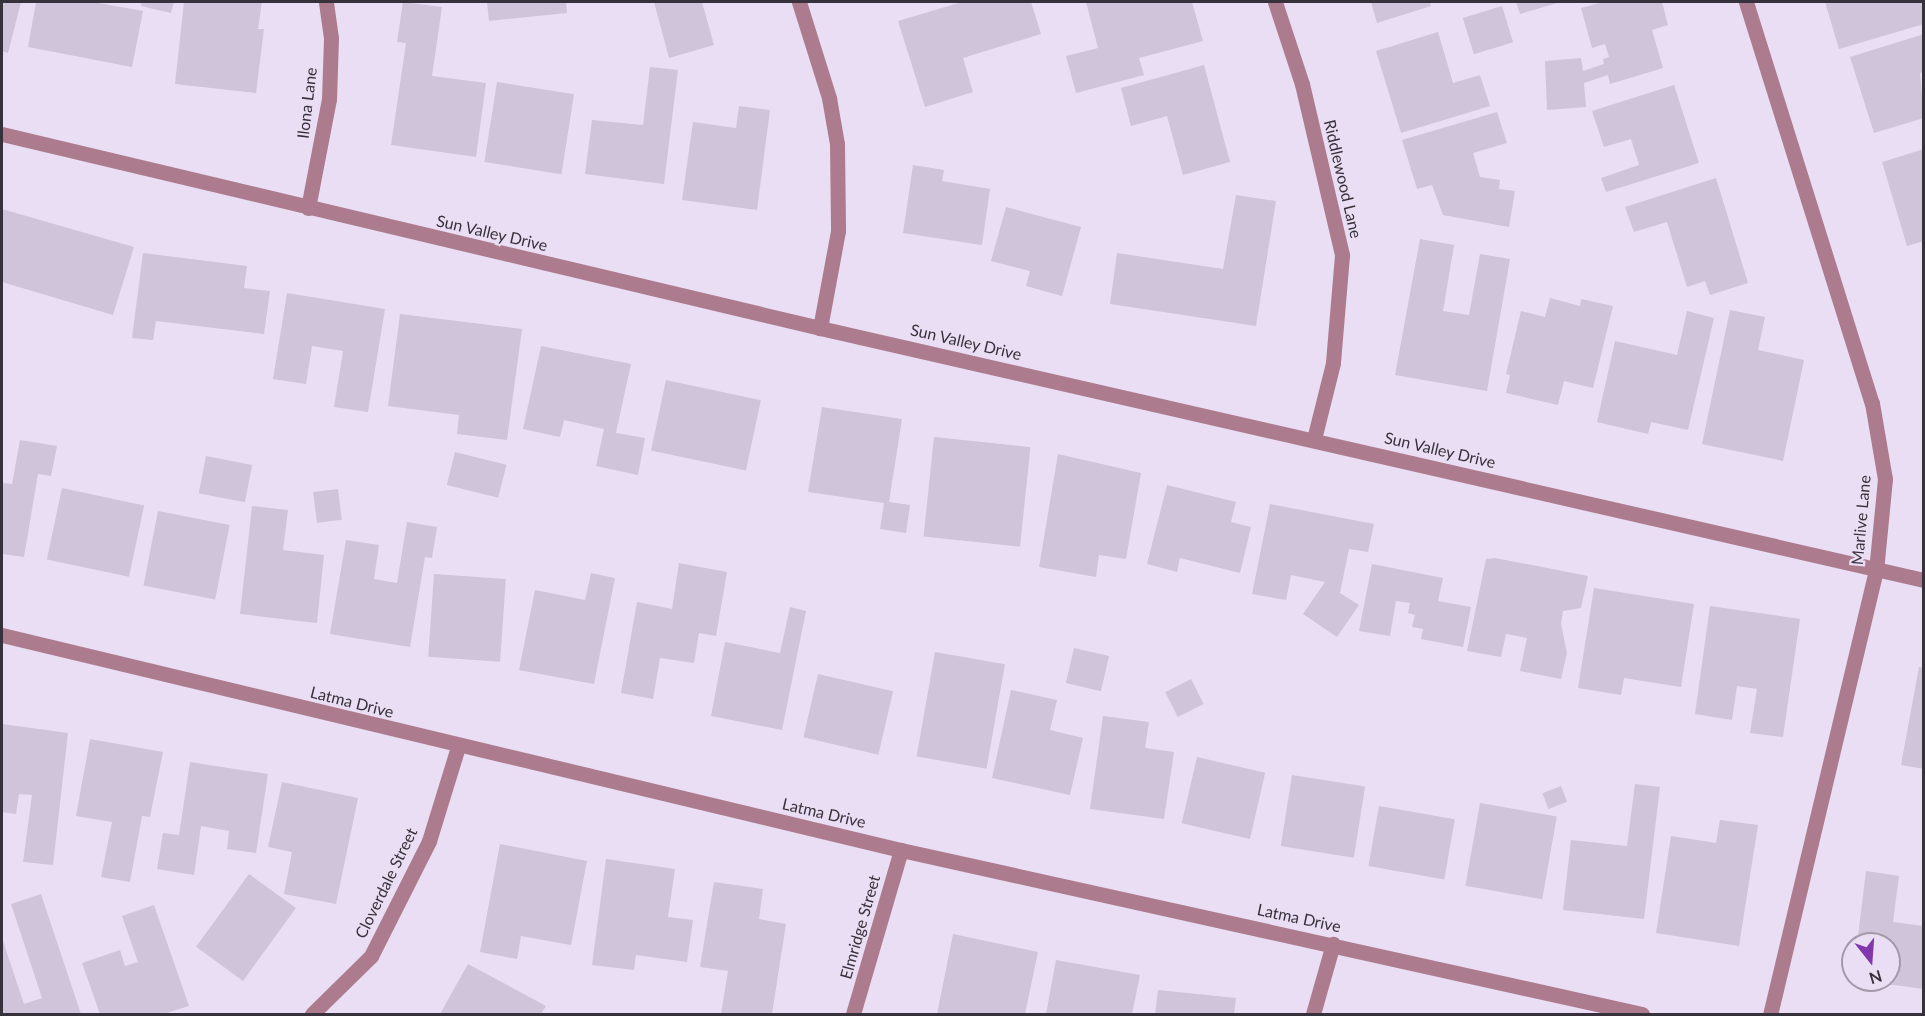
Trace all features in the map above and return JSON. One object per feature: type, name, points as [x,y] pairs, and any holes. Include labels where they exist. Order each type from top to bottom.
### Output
[{"type":"street","name":"Ilona Lane","points":[[308,208],[329,99],[331,38],[326,2]]},
{"type":"street","points":[[799,2],[829,98],[837,144],[838,231],[820,328]]},
{"type":"street","name":"Riddlewood Lane","points":[[1275,2],[1302,84],[1342,255],[1332,363],[1314,439]]},
{"type":"street","name":"Marlive Lane","points":[[1746,2],[1872,403],[1886,479],[1876,570],[1770,1014]]},
{"type":"street","name":"Sun Valley Drive","points":[[2,134],[820,328],[1314,439],[1923,580]]},
{"type":"street","name":"Latma Drive","points":[[2,635],[458,747],[901,850],[1642,1014]]},
{"type":"street","name":"Cloverdale Street","points":[[312,1014],[371,956],[429,841],[458,747]]},
{"type":"street","name":"Elmridge Street","points":[[853,1014],[901,850]]},
{"type":"street","points":[[1313,1014],[1333,944]]},
{"type":"building","points":[[2,2],[21,2],[8,53],[2,51]]},
{"type":"building","points":[[36,2],[93,2],[143,11],[132,67],[28,47]]},
{"type":"building","points":[[142,2],[174,2],[171,13],[141,6]]},
{"type":"building","points":[[184,2],[262,2],[258,29],[264,29],[256,93],[175,84]]},
{"type":"building","points":[[403,2],[442,7],[432,76],[486,83],[476,157],[391,145],[406,43],[397,42]]},
{"type":"building","points":[[487,2],[566,2],[567,13],[489,21]]},
{"type":"building","points":[[654,2],[702,2],[714,45],[669,58]]},
{"type":"building","points":[[962,2],[1031,2],[1041,34],[963,58],[973,92],[925,107],[898,21]]},
{"type":"building","points":[[1086,2],[1192,2],[1203,41],[1139,58],[1144,75],[1076,93],[1066,56],[1098,48]]},
{"type":"building","points":[[1371,2],[1430,2],[1431,6],[1377,23]]},
{"type":"building","points":[[1516,2],[1561,2],[1520,14]]},
{"type":"building","points":[[1603,2],[1662,2],[1668,25],[1652,30],[1663,68],[1610,84],[1608,75],[1584,83],[1586,107],[1547,110],[1545,61],[1581,58],[1583,71],[1604,64],[1603,59],[1609,57],[1605,44],[1592,48],[1581,8]]},
{"type":"building","points":[[1825,2],[1924,2],[1924,24],[1839,49]]},
{"type":"building","points":[[1502,6],[1513,42],[1474,54],[1463,18]]},
{"type":"building","points":[[1438,32],[1453,83],[1480,75],[1490,106],[1401,133],[1376,51]]},
{"type":"building","points":[[1924,34],[1924,72],[1920,73],[1924,118],[1874,133],[1850,57]]},
{"type":"building","points":[[1204,65],[1230,162],[1183,175],[1167,116],[1131,126],[1121,88]]},
{"type":"building","points":[[650,67],[678,70],[664,184],[585,174],[592,120],[643,125]]},
{"type":"building","points":[[497,82],[574,94],[561,174],[484,162]]},
{"type":"building","points":[[1674,85],[1699,163],[1606,192],[1601,178],[1639,165],[1631,139],[1604,147],[1592,111]]},
{"type":"building","points":[[739,106],[770,110],[757,210],[682,200],[693,122],[736,128]]},
{"type":"building","points":[[1497,112],[1507,143],[1473,153],[1480,177],[1500,180],[1499,189],[1515,191],[1509,227],[1443,215],[1432,185],[1417,189],[1402,140]]},
{"type":"building","points":[[1924,149],[1924,241],[1907,246],[1882,162]]},
{"type":"building","points":[[913,165],[944,170],[942,181],[990,189],[982,245],[903,233]]},
{"type":"building","points":[[1716,178],[1748,283],[1710,295],[1705,281],[1687,287],[1667,222],[1634,232],[1625,207]]},
{"type":"building","points":[[1236,195],[1276,201],[1256,326],[1110,304],[1117,253],[1223,269]]},
{"type":"building","points":[[1006,207],[1081,227],[1062,296],[1026,286],[1030,271],[991,261]]},
{"type":"building","points":[[2,209],[134,247],[113,315],[2,282]]},
{"type":"building","points":[[1420,239],[1454,245],[1443,311],[1469,315],[1480,254],[1510,259],[1487,391],[1395,375]]},
{"type":"building","points":[[143,253],[247,266],[244,288],[270,291],[264,334],[156,321],[153,340],[132,338]]},
{"type":"building","points":[[287,293],[385,309],[368,412],[334,407],[343,351],[312,346],[306,384],[273,379]]},
{"type":"building","points":[[1550,298],[1580,306],[1581,299],[1613,306],[1593,388],[1564,381],[1558,405],[1506,393],[1510,375],[1506,374],[1521,311],[1545,317]]},
{"type":"building","points":[[1730,310],[1765,317],[1758,350],[1804,360],[1783,461],[1702,444]]},
{"type":"building","points":[[1687,311],[1714,318],[1688,430],[1651,422],[1648,434],[1597,422],[1615,341],[1677,355]]},
{"type":"building","points":[[400,314],[522,329],[507,440],[457,434],[459,415],[388,406]]},
{"type":"building","points":[[541,346],[631,364],[616,433],[645,438],[638,475],[596,466],[604,429],[564,420],[560,437],[523,429]]},
{"type":"building","points":[[666,380],[761,400],[746,471],[651,450]]},
{"type":"building","points":[[822,407],[902,419],[889,502],[910,505],[906,533],[880,529],[884,503],[808,492]]},
{"type":"building","points":[[934,437],[1030,447],[1020,547],[924,536]]},
{"type":"building","points":[[20,440],[57,446],[51,476],[38,474],[24,557],[2,554],[2,483],[12,484]]},
{"type":"building","points":[[455,452],[506,465],[498,498],[447,485]]},
{"type":"building","points":[[1058,454],[1141,473],[1126,559],[1099,555],[1096,577],[1039,567]]},
{"type":"building","points":[[206,456],[252,465],[245,502],[199,493]]},
{"type":"building","points":[[1167,485],[1236,502],[1231,522],[1251,527],[1240,573],[1180,558],[1177,572],[1147,564]]},
{"type":"building","points":[[62,488],[144,505],[129,577],[47,559]]},
{"type":"building","points":[[338,489],[342,520],[317,523],[313,492]]},
{"type":"building","points":[[1270,504],[1374,524],[1368,552],[1349,549],[1340,593],[1359,605],[1337,637],[1303,614],[1325,582],[1291,575],[1286,600],[1252,594]]},
{"type":"building","points":[[252,506],[288,510],[283,550],[324,555],[317,623],[240,614]]},
{"type":"building","points":[[158,511],[230,525],[215,600],[143,586]]},
{"type":"building","points":[[407,522],[437,527],[432,558],[425,557],[410,647],[330,634],[346,540],[379,545],[374,579],[397,583]]},
{"type":"building","points":[[1495,558],[1588,576],[1581,608],[1563,611],[1561,624],[1567,653],[1561,679],[1520,671],[1527,638],[1506,634],[1501,657],[1467,651],[1486,559]]},
{"type":"building","points":[[679,563],[727,572],[716,636],[699,633],[694,663],[660,658],[653,699],[621,693],[637,602],[672,609]]},
{"type":"building","points":[[1372,564],[1443,578],[1438,601],[1471,607],[1463,647],[1421,639],[1423,629],[1412,627],[1415,615],[1408,613],[1410,603],[1396,601],[1390,636],[1359,631]]},
{"type":"building","points":[[591,573],[615,578],[594,684],[519,670],[535,590],[585,600]]},
{"type":"building","points":[[434,574],[506,579],[500,662],[428,657]]},
{"type":"building","points":[[1594,588],[1694,604],[1681,687],[1624,678],[1621,695],[1578,688]]},
{"type":"building","points":[[1710,606],[1800,619],[1783,737],[1750,733],[1757,689],[1737,686],[1732,720],[1695,714]]},
{"type":"building","points":[[790,607],[806,611],[782,730],[711,716],[725,642],[780,653]]},
{"type":"building","points":[[1074,648],[1109,656],[1101,691],[1066,683]]},
{"type":"building","points":[[935,652],[1005,664],[987,769],[917,756]]},
{"type":"building","points":[[1919,667],[1924,668],[1924,769],[1901,765]]},
{"type":"building","points":[[818,674],[893,691],[878,755],[803,737]]},
{"type":"building","points":[[1191,679],[1204,704],[1178,717],[1165,692]]},
{"type":"building","points":[[1011,690],[1057,700],[1050,730],[1083,738],[1070,795],[992,778]]},
{"type":"building","points":[[1103,716],[1149,722],[1145,748],[1174,752],[1164,819],[1090,809]]},
{"type":"building","points":[[2,724],[68,733],[53,865],[23,862],[32,795],[19,794],[16,814],[2,812]]},
{"type":"building","points":[[90,739],[163,752],[150,817],[142,816],[130,882],[101,877],[112,822],[76,816]]},
{"type":"building","points":[[1197,757],[1265,773],[1250,839],[1182,823]]},
{"type":"building","points":[[190,762],[268,774],[256,853],[227,849],[229,831],[201,826],[194,875],[157,869],[163,833],[179,835]]},
{"type":"building","points":[[1292,775],[1365,787],[1354,858],[1281,846]]},
{"type":"building","points":[[282,782],[358,798],[336,904],[284,894],[292,852],[268,847]]},
{"type":"building","points":[[1635,784],[1660,787],[1644,919],[1563,910],[1571,840],[1627,846]]},
{"type":"building","points":[[1561,786],[1567,802],[1548,809],[1542,793]]},
{"type":"building","points":[[1480,803],[1557,817],[1542,899],[1465,886]]},
{"type":"building","points":[[1379,806],[1455,819],[1444,879],[1368,866]]},
{"type":"building","points":[[1720,820],[1758,825],[1739,946],[1656,933],[1671,836],[1716,843]]},
{"type":"building","points":[[500,844],[587,861],[571,945],[521,936],[517,959],[480,952]]},
{"type":"building","points":[[606,859],[675,869],[668,917],[693,920],[687,962],[636,955],[634,970],[592,965]]},
{"type":"building","points":[[1866,871],[1899,876],[1893,922],[1924,926],[1924,989],[1901,986],[1901,932],[1858,932]]},
{"type":"building","points":[[249,874],[296,908],[243,981],[196,947]]},
{"type":"building","points":[[714,882],[763,889],[759,919],[786,924],[772,1014],[721,1014],[728,971],[700,967]]},
{"type":"building","points":[[41,894],[81,1014],[2,1014],[2,938],[24,1004],[42,998],[11,904]]},
{"type":"building","points":[[154,905],[189,1006],[163,1014],[100,1014],[82,963],[120,950],[125,966],[138,962],[122,916]]},
{"type":"building","points":[[953,934],[1038,952],[1025,1014],[937,1014]]},
{"type":"building","points":[[1056,960],[1140,975],[1132,1014],[1046,1014]]},
{"type":"building","points":[[468,964],[546,1006],[541,1014],[440,1014]]},
{"type":"building","points":[[1158,990],[1236,998],[1234,1014],[1155,1014]]}]
